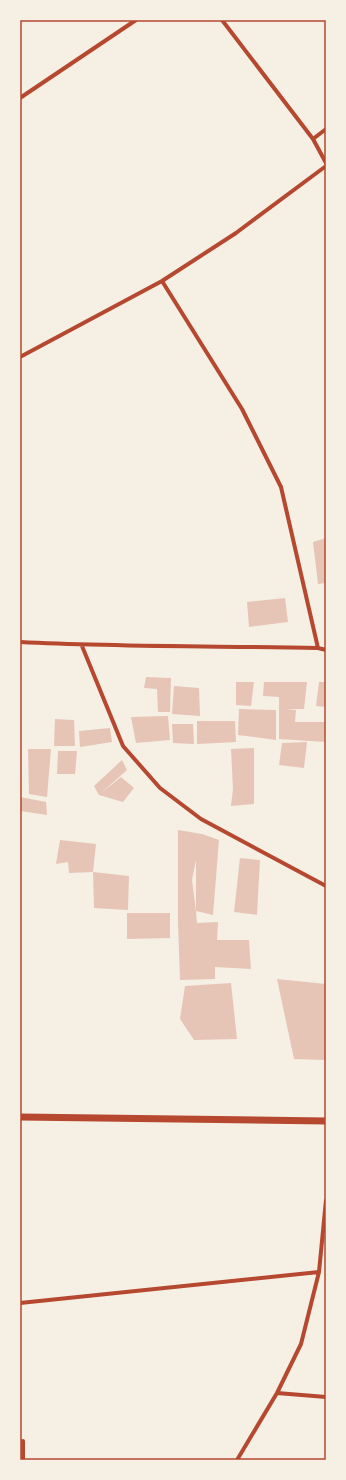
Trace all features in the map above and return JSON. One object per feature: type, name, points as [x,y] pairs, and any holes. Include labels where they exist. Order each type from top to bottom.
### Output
[{"type":"street","points":[[20,98],[136,20]]},
{"type":"street","points":[[20,357],[162,281],[236,234],[326,165],[312,139],[222,20]]},
{"type":"street","points":[[312,139],[326,129]]},
{"type":"street","points":[[162,281],[242,409],[281,487],[318,648]]},
{"type":"street","points":[[20,642],[82,646],[201,645],[318,648],[326,650]]},
{"type":"street","points":[[82,646],[123,746],[160,788],[201,819],[326,886]]},
{"type":"street","points":[[20,1117],[326,1121]]},
{"type":"street","points":[[237,1460],[277,1393],[301,1344],[319,1272],[326,1200]]},
{"type":"street","points":[[20,1303],[319,1272]]},
{"type":"street","points":[[277,1393],[326,1398]]},
{"type":"street","points":[[23,1441],[23,1460]]},
{"type":"building","points":[[326,538],[326,583],[318,584],[313,542]]},
{"type":"building","points":[[285,598],[288,622],[249,627],[247,602]]},
{"type":"building","points":[[146,677],[171,678],[170,712],[158,712],[157,689],[144,688]]},
{"type":"building","points":[[236,682],[254,682],[251,706],[236,705]]},
{"type":"building","points":[[264,682],[307,682],[304,709],[286,709],[296,710],[295,722],[326,722],[326,742],[279,739],[279,697],[263,696]]},
{"type":"building","points":[[319,682],[326,682],[326,707],[316,706]]},
{"type":"building","points":[[174,686],[199,688],[200,716],[172,714]]},
{"type":"building","points":[[239,709],[276,710],[276,740],[238,735]]},
{"type":"building","points":[[168,716],[170,740],[136,743],[131,717]]},
{"type":"building","points":[[55,719],[74,720],[75,746],[54,746]]},
{"type":"building","points":[[197,721],[235,721],[236,742],[197,744]]},
{"type":"building","points":[[172,724],[193,724],[194,744],[173,743]]},
{"type":"building","points":[[110,728],[112,742],[80,747],[79,731]]},
{"type":"building","points":[[307,742],[304,768],[279,765],[282,743]]},
{"type":"building","points":[[254,748],[254,804],[231,806],[233,789],[231,749]]},
{"type":"building","points":[[28,749],[51,749],[47,797],[29,794]]},
{"type":"building","points":[[58,751],[77,751],[75,774],[57,774]]},
{"type":"building","points":[[122,760],[127,770],[100,794],[121,777],[134,788],[123,802],[99,795],[94,786]]},
{"type":"building","points":[[20,797],[46,802],[47,815],[20,811]]},
{"type":"building","points":[[178,830],[202,834],[219,840],[213,915],[196,911],[197,923],[218,922],[217,940],[249,940],[251,969],[215,967],[215,979],[180,980],[178,923]],"holes":[[[196,860],[196,911],[192,880]]]},
{"type":"building","points":[[60,840],[96,844],[93,872],[69,873],[68,862],[56,864]]},
{"type":"building","points":[[240,858],[260,860],[257,915],[234,912]]},
{"type":"building","points":[[93,872],[129,876],[128,910],[94,908]]},
{"type":"building","points":[[127,913],[170,913],[170,938],[127,939]]},
{"type":"building","points":[[277,979],[326,984],[326,1060],[294,1059]]},
{"type":"building","points":[[231,983],[237,1039],[194,1040],[180,1019],[185,986]]}]
